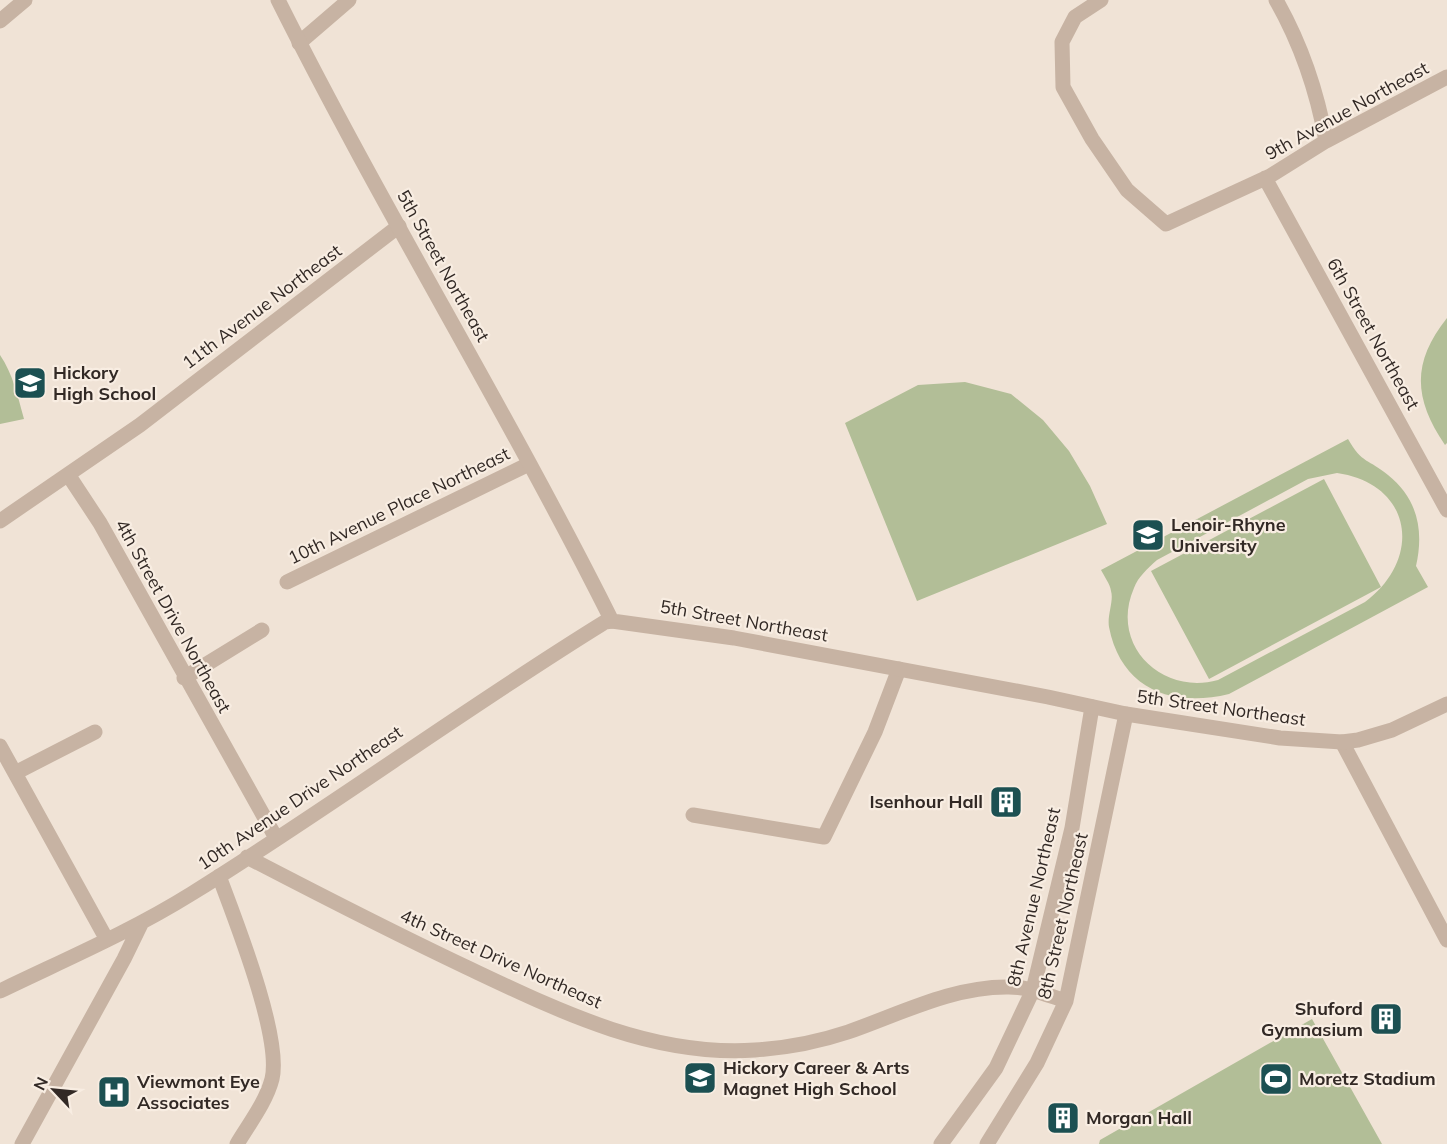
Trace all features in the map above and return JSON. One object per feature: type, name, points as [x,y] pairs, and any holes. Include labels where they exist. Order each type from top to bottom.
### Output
[{"type":"street","points":[[0,21],[25,0]]},
{"type":"street","name":"5th Street Northeast","points":[[278,0],[299,43],[567,531],[612,621],[734,638],[1126,714],[1280,738],[1342,742],[1392,730],[1447,704]]},
{"type":"street","points":[[299,43],[349,0]]},
{"type":"street","name":"9th Avenue Northeast","points":[[1101,0],[1075,17],[1062,42],[1063,87],[1092,139],[1127,190],[1166,224],[1265,178],[1326,141],[1447,77]]},
{"type":"street","points":[[1276,0],[1291,25],[1319,102],[1326,141]]},
{"type":"street","name":"6th Street Northeast","points":[[1265,178],[1447,510]]},
{"type":"street","name":"11th Avenue Northeast","points":[[0,521],[69,476],[399,226]]},
{"type":"street","name":"10th Avenue Place Northeast","points":[[287,582],[529,464]]},
{"type":"street","name":"4th Street Drive Northeast","points":[[69,476],[100,523],[184,678],[276,838]]},
{"type":"street","name":"10th Avenue Drive Northeast","points":[[0,991],[142,922],[219,876],[527,670],[605,622],[612,621]]},
{"type":"street","points":[[184,678],[262,630]]},
{"type":"street","points":[[693,815],[824,837],[875,732],[899,669]]},
{"type":"street","name":"8th Avenue Northeast","points":[[941,1144],[996,1068],[1034,990],[1072,828],[1092,707]]},
{"type":"street","name":"8th Street Northeast","points":[[987,1144],[1037,1063],[1066,1001],[1126,714]]},
{"type":"street","points":[[15,773],[95,732]]},
{"type":"street","points":[[1342,742],[1447,940]]},
{"type":"street","points":[[0,746],[107,940]]},
{"type":"street","name":"4th Street Drive Northeast","points":[[247,857],[371,921],[540,1002],[617,1032],[663,1044],[736,1050],[789,1046],[847,1032],[971,990],[1011,987],[1034,990],[1066,1001]]},
{"type":"street","points":[[219,876],[234,917],[274,1053],[269,1086],[237,1144]]},
{"type":"street","points":[[22,1144],[142,922]]},
{"type":"green space","points":[[1447,318],[1447,443],[1445,445],[1427,412],[1422,396],[1421,380],[1427,350]]},
{"type":"green space","points":[[0,355],[12,378],[24,419],[0,424]]},
{"type":"green space","points":[[965,382],[1011,394],[1043,420],[1069,451],[1090,486],[1107,524],[917,601],[845,423],[918,385]]},
{"type":"green space","points":[[1348,439],[1357,453],[1398,484],[1412,505],[1419,528],[1416,566],[1428,587],[1229,694],[1208,698],[1188,698],[1152,689],[1137,679],[1125,666],[1115,648],[1109,627],[1112,595],[1101,570]],"holes":[[[1337,473],[1362,480],[1382,492],[1395,507],[1401,526],[1402,545],[1396,565],[1384,585],[1365,602],[1218,680],[1197,683],[1178,680],[1160,673],[1146,661],[1135,646],[1129,629],[1128,609],[1138,580],[1157,560],[1308,479]]]},
{"type":"green space","points":[[1324,479],[1381,587],[1209,679],[1151,571]]},
{"type":"green space","name":"Moretz Stadium","points":[[1312,1019],[1382,1144],[1099,1144],[1100,1140]]},
{"type":"place","name":"Hickory High School","points":[[30,383]]},
{"type":"place","name":"Lenoir-Rhyne University","points":[[1148,535]]},
{"type":"place","name":"Isenhour Hall","points":[[1006,802]]},
{"type":"place","name":"Shuford Gymnasium","points":[[1386,1019]]},
{"type":"place","name":"Hickory Career & Arts Magnet High School","points":[[700,1078]]},
{"type":"place","name":"Moretz Stadium","points":[[1276,1079]]},
{"type":"place","name":"Viewmont Eye Associates","points":[[114,1092]]},
{"type":"place","name":"Morgan Hall","points":[[1063,1118]]}]
